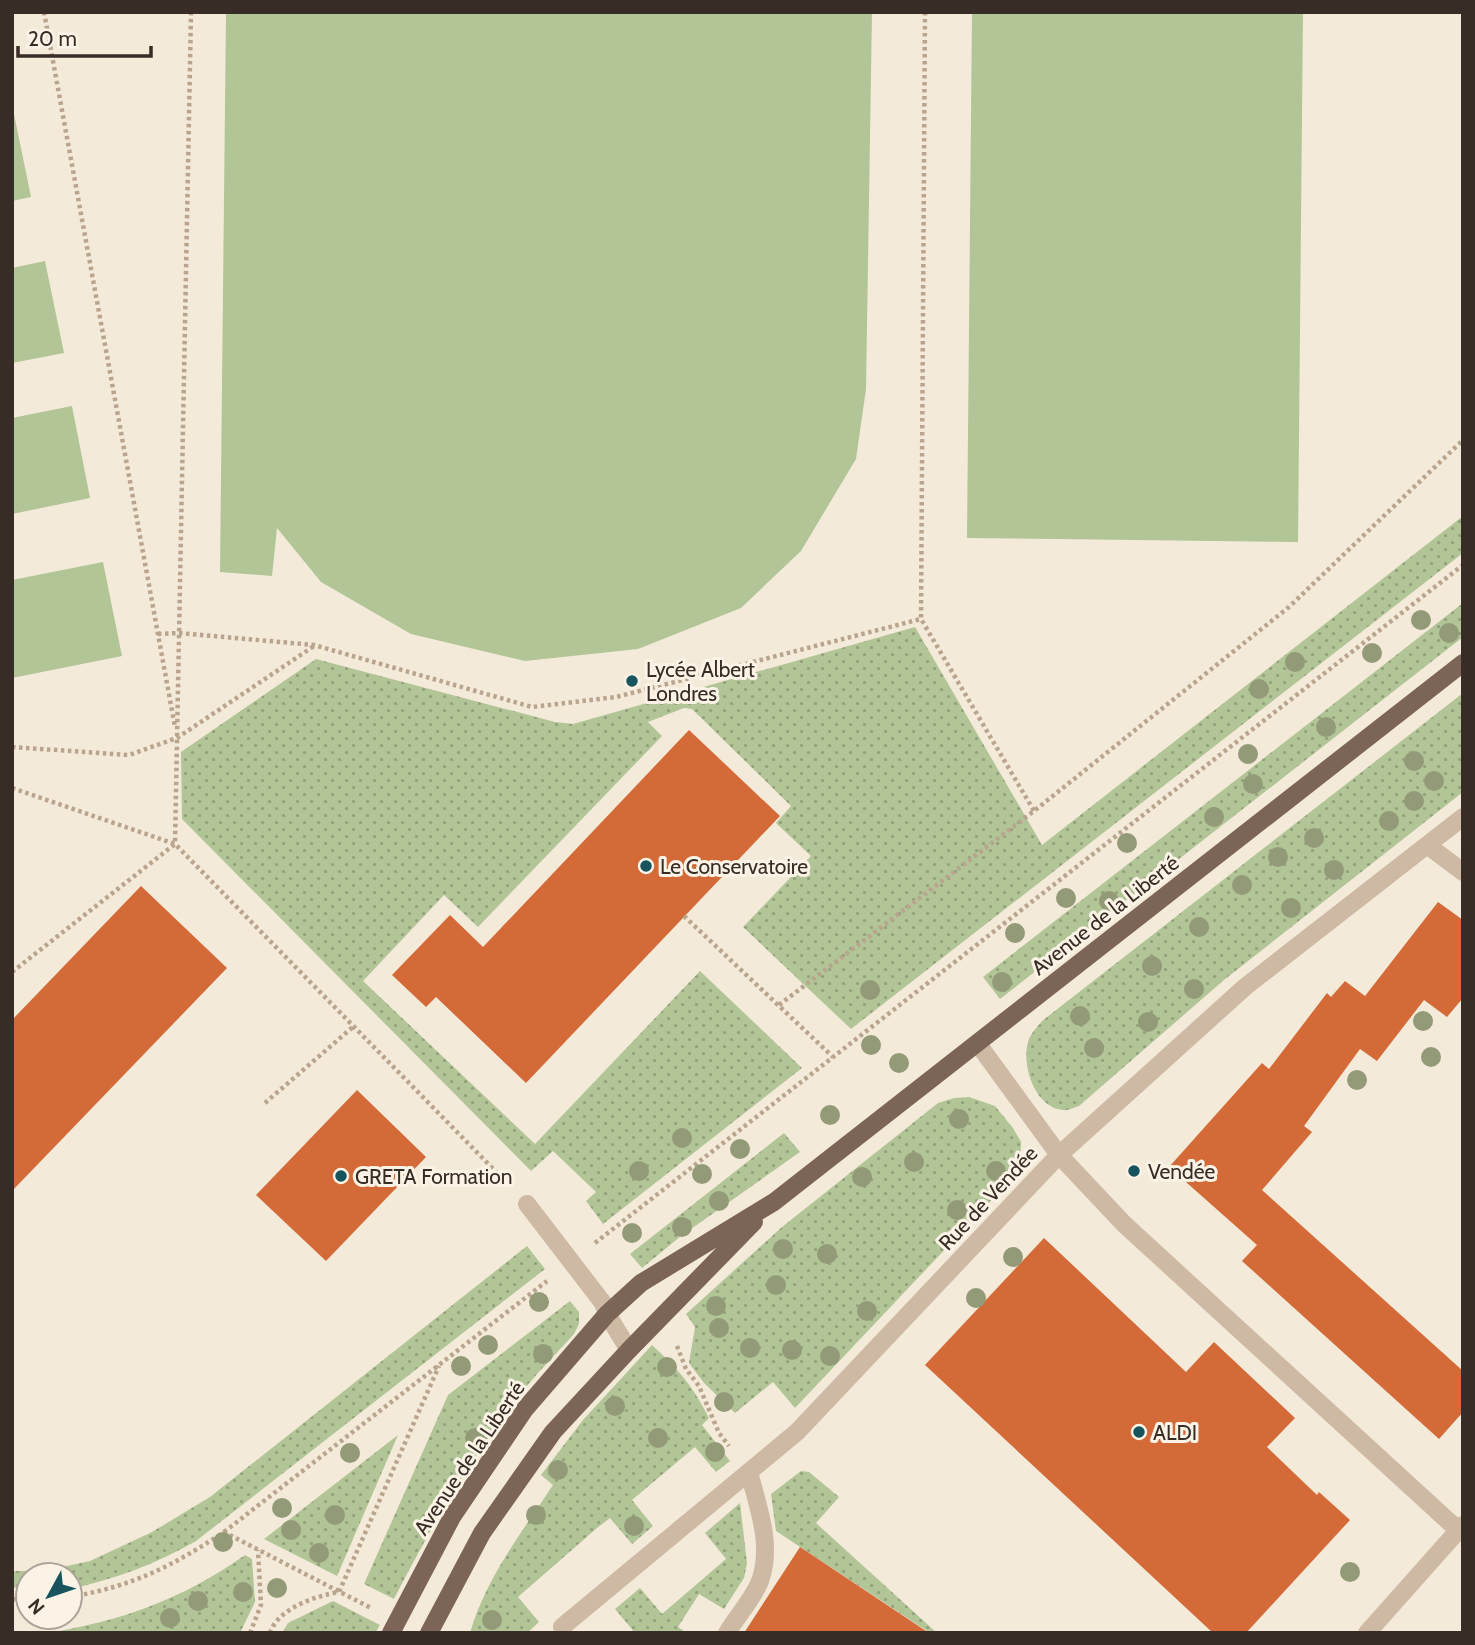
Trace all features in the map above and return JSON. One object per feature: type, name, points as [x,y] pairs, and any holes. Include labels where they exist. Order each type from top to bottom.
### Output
[{"type":"main road","name":"Avenue de la Liberté","points":[[391,1633],[452,1517],[525,1409],[607,1314],[641,1283],[774,1202],[1463,663]]},
{"type":"main road","name":"Avenue de la Liberté","points":[[429,1633],[482,1534],[553,1432],[774,1202]]},
{"type":"street","name":"Rue de Vendée","points":[[562,1627],[797,1432],[1059,1155],[1245,987],[1463,817]]},
{"type":"street","points":[[1427,845],[1463,872]]},
{"type":"street","points":[[978,1044],[1059,1155],[1124,1224],[1460,1527],[1367,1633]]},
{"type":"street","points":[[527,1204],[603,1303],[629,1350]]},
{"type":"street","points":[[727,1633],[759,1582],[765,1558],[765,1535],[749,1472]]},
{"type":"path","points":[[44,12],[177,738]]},
{"type":"path","points":[[175,844],[191,12]]},
{"type":"path","points":[[926,12],[921,619],[1034,811]]},
{"type":"path","points":[[779,1005],[1034,811],[1289,607],[1463,440]]},
{"type":"path","points":[[84,1594],[142,1579],[183,1559],[224,1532],[1463,565]]},
{"type":"path","points":[[158,634],[179,633],[314,645],[532,707],[616,697],[921,619]]},
{"type":"path","points":[[12,747],[129,755],[177,738],[314,645]]},
{"type":"path","points":[[12,788],[175,844],[527,1204]]},
{"type":"path","points":[[12,971],[175,844]]},
{"type":"path","points":[[684,916],[833,1057]]},
{"type":"path","points":[[265,1103],[354,1026]]},
{"type":"path","points":[[339,1592],[439,1365]]},
{"type":"path","points":[[685,1368],[699,1386],[719,1433],[749,1472]]},
{"type":"path","points":[[224,1532],[339,1592]]},
{"type":"path","points":[[250,1633],[261,1605],[258,1550]]},
{"type":"path","points":[[270,1633],[281,1615],[321,1595],[339,1592]]},
{"type":"green space","points":[[226,12],[872,12],[866,389],[856,459],[801,551],[741,608],[638,649],[525,661],[411,634],[321,582],[277,528],[272,576],[220,572]]},
{"type":"green space","points":[[972,12],[1303,12],[1298,542],[967,538]]},
{"type":"green space","points":[[12,104],[31,197],[12,201]]},
{"type":"green space","points":[[45,261],[64,353],[12,363],[12,268]]},
{"type":"green space","points":[[72,406],[90,498],[12,514],[12,418]]},
{"type":"green space","points":[[1463,516],[1463,553],[851,1029],[743,927],[811,856],[776,823],[791,806],[692,709],[684,708],[648,722],[662,736],[478,927],[444,895],[363,981],[535,1144],[700,971],[802,1068],[603,1224],[586,1201],[596,1192],[553,1151],[531,1171],[182,819],[181,752],[316,659],[555,722],[573,724],[915,627],[1042,845]]},
{"type":"green space","points":[[103,562],[122,656],[12,678],[12,580]]},
{"type":"green space","points":[[1463,603],[1463,637],[1000,999],[983,977]]},
{"type":"green space","points":[[1463,693],[1463,792],[1224,980],[1079,1106],[1063,1110],[1044,1101],[1032,1082],[1026,1060],[1029,1039],[1042,1021]]},
{"type":"green space","points":[[969,1097],[995,1106],[1013,1128],[1021,1142],[1020,1170],[795,1408],[773,1382],[735,1413],[704,1383],[689,1363],[695,1327],[686,1314],[782,1227],[938,1103]]},
{"type":"green space","points":[[784,1133],[800,1152],[681,1236],[642,1268],[630,1254]]},
{"type":"green space","points":[[527,1246],[545,1269],[196,1541],[150,1564],[84,1586],[84,1562],[152,1532],[210,1497]]},
{"type":"green space","points":[[570,1301],[579,1312],[579,1324],[574,1334],[499,1422],[436,1521],[394,1599],[364,1584],[448,1395]]},
{"type":"green space","points":[[652,1345],[691,1387],[709,1418],[702,1425],[730,1461],[716,1472],[695,1447],[632,1500],[653,1526],[632,1544],[610,1518],[597,1528],[518,1597],[539,1622],[527,1633],[470,1633],[495,1574],[553,1485],[541,1475],[583,1420]]},
{"type":"green space","points":[[398,1435],[337,1576],[264,1539]]},
{"type":"green space","points":[[801,1471],[809,1472],[839,1497],[816,1523],[937,1633],[930,1633],[776,1531],[771,1494]]},
{"type":"green space","points":[[740,1503],[747,1563],[744,1578],[724,1609],[699,1594],[678,1627],[687,1633],[635,1633],[615,1609],[640,1588],[662,1614],[726,1559],[705,1533]]},
{"type":"green space","points":[[245,1555],[252,1559],[255,1602],[240,1633],[47,1633],[84,1631],[84,1626],[126,1615],[175,1596]]},
{"type":"green space","points":[[14,1571],[14,1587],[12,1587]]},
{"type":"green space","points":[[333,1601],[380,1625],[375,1633],[282,1633],[288,1623]]},
{"type":"building","name":"Le Conservatoire","points":[[689,730],[780,816],[526,1083],[436,997],[426,1007],[392,975],[450,915],[483,947]]},
{"type":"building","points":[[141,886],[227,968],[12,1191],[12,1020]]},
{"type":"building","points":[[1438,902],[1463,920],[1463,998],[1447,1017],[1424,1000],[1377,1061],[1360,1049],[1304,1126],[1312,1132],[1262,1190],[1463,1371],[1463,1412],[1439,1439],[1242,1261],[1257,1245],[1169,1167],[1262,1063],[1269,1069],[1327,993],[1331,997],[1345,981],[1365,996]]},
{"type":"building","name":"GRETA Formation","points":[[357,1090],[426,1157],[326,1261],[256,1195]]},
{"type":"building","name":"ALDI","points":[[1044,1238],[1186,1372],[1214,1342],[1295,1418],[1267,1447],[1317,1495],[1319,1492],[1350,1520],[1246,1633],[1213,1633],[925,1365]]},
{"type":"building","points":[[800,1547],[929,1633],[744,1633]]},
{"type":"place","name":"Lycée Albert Londres","points":[[632,681]]},
{"type":"place","name":"Le Conservatoire","points":[[646,866]]},
{"type":"place","name":"Vendée","points":[[1134,1171]]},
{"type":"place","name":"GRETA Formation","points":[[341,1176]]},
{"type":"place","name":"ALDI","points":[[1139,1432]]}]
